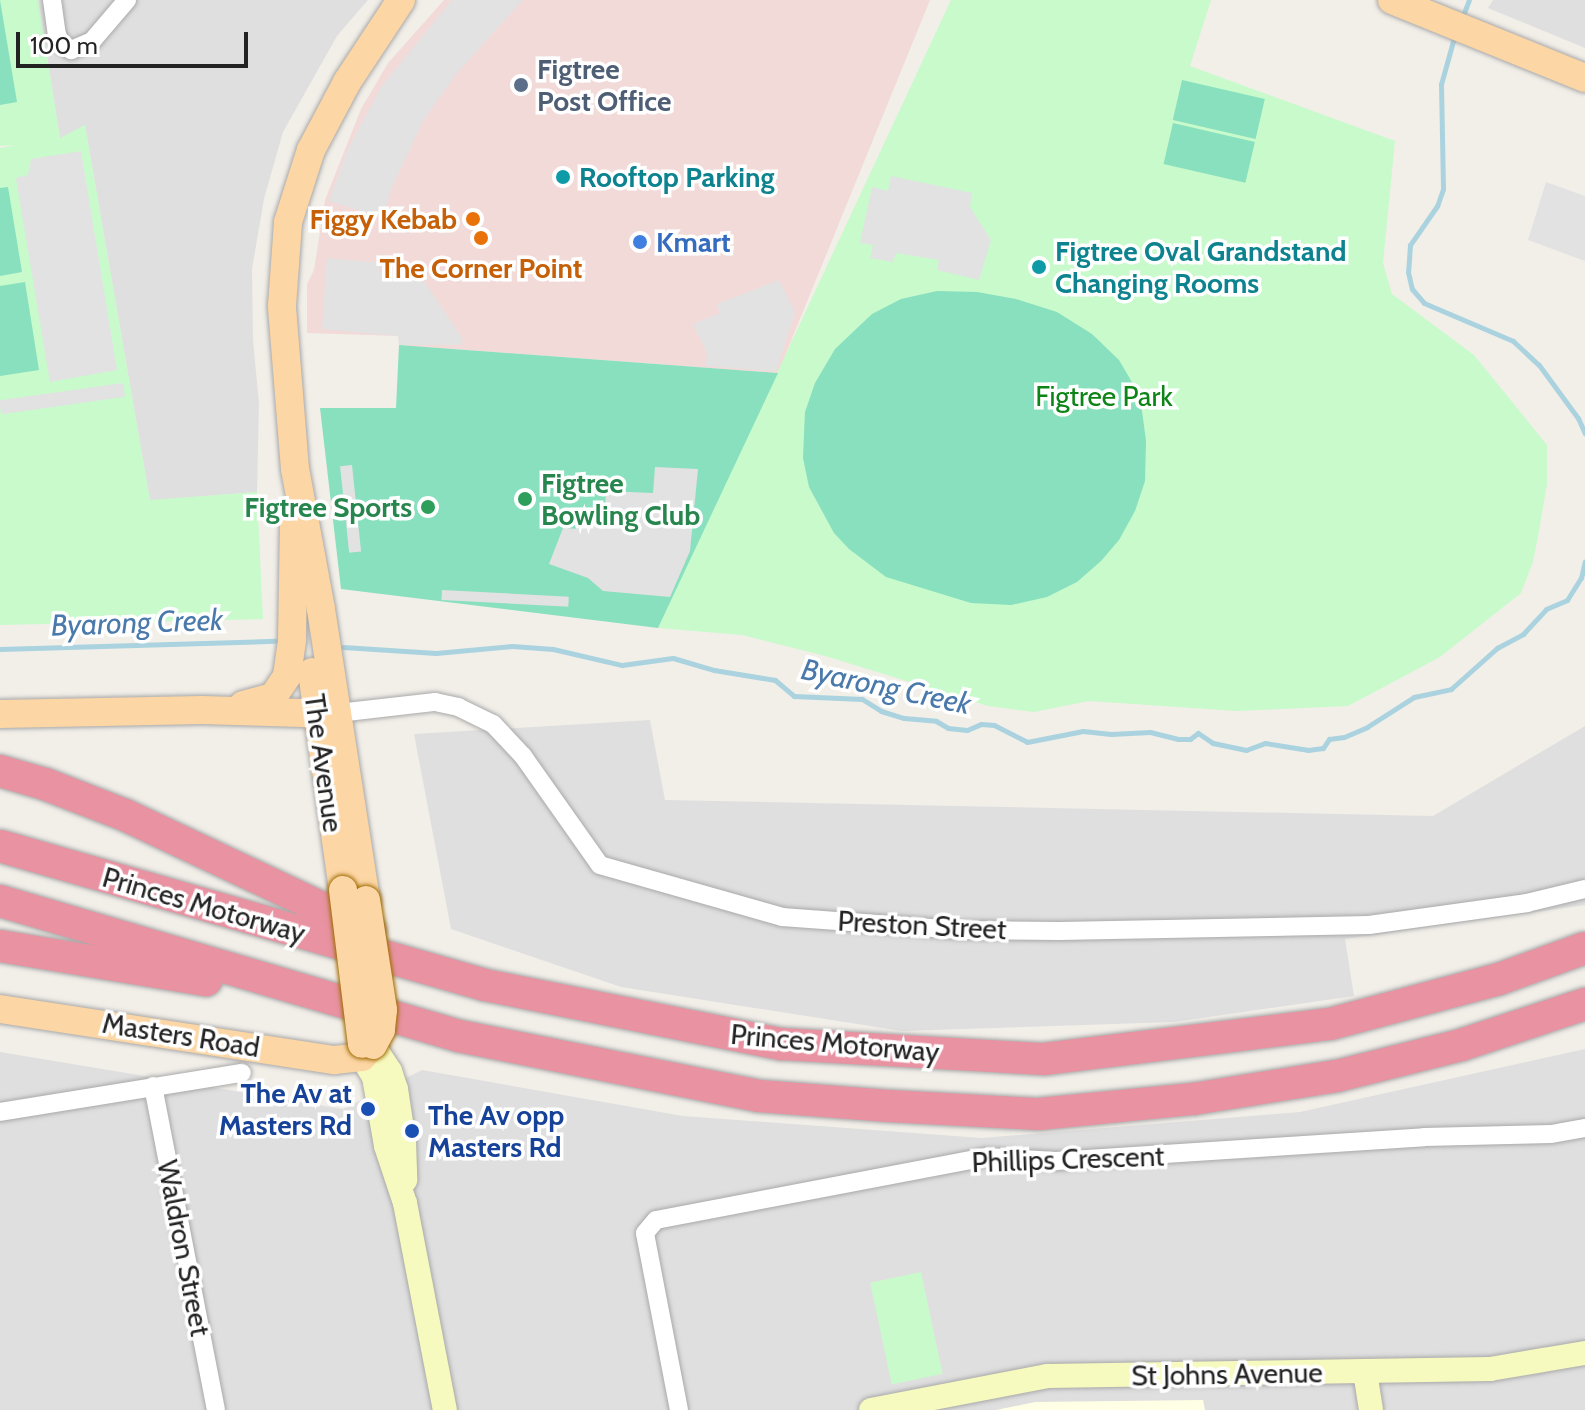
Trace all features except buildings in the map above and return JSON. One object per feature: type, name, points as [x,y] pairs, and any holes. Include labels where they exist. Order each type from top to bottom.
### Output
[{"type":"highway","points":[[0,771],[45,784],[125,815],[485,985]]},
{"type":"highway","name":"Princes Motorway","points":[[0,846],[485,985],[781,1044],[1044,1059],[1330,1024],[1499,979],[1585,948]]},
{"type":"highway","name":"Princes Motorway","points":[[0,901],[459,1036],[759,1096],[1039,1114],[1193,1099],[1337,1076],[1461,1045],[1585,1004]]},
{"type":"highway","points":[[0,946],[189,976],[459,1036]]},
{"type":"main road","name":"The Avenue","points":[[369,1048],[383,1023],[383,1010],[354,895],[328,714],[298,553],[295,469],[282,306],[288,222],[311,150],[359,63],[401,0]]},
{"type":"main road","name":"The Avenue","points":[[359,63],[420,0]]},
{"type":"main road","points":[[1392,0],[1436,7],[1585,78]]},
{"type":"main road","points":[[1478,27],[1585,64]]},
{"type":"main road","points":[[202,710],[268,699],[281,689],[287,676],[292,639],[295,469]]},
{"type":"main road","points":[[0,714],[202,710],[328,714]]},
{"type":"main road","name":"Masters Road","points":[[0,1009],[321,1058],[344,1060],[369,1048]]},
{"type":"street","points":[[52,0],[57,35],[62,44],[71,50],[92,41],[127,0]]},
{"type":"street","name":"Preston Street","points":[[328,714],[435,702],[458,707],[493,724],[523,756],[600,865],[782,917],[958,930],[1030,931],[1369,925],[1527,903],[1585,889]]},
{"type":"street","points":[[369,1048],[386,1146],[405,1203],[445,1410]]},
{"type":"street","points":[[0,1112],[242,1073]]},
{"type":"street","name":"Waldron Street","points":[[153,1086],[216,1410]]},
{"type":"street","name":"Phillips Crescent","points":[[679,1410],[645,1233],[656,1220],[987,1157],[1056,1161],[1424,1137],[1551,1134],[1585,1128]]},
{"type":"street","name":"St Johns Avenue","points":[[871,1410],[1047,1376],[1490,1369],[1585,1356]]},
{"type":"street","points":[[1365,1372],[1371,1410]]},
{"type":"shaded area","points":[[38,0],[368,0],[337,36],[283,132],[264,199],[252,269],[253,340],[259,404],[257,492],[150,501],[85,126],[60,139]]},
{"type":"shaded area","points":[[444,0],[930,0],[778,373],[399,345],[398,336],[307,333],[307,284],[314,270],[325,200],[361,109],[388,63]]},
{"type":"shaded area","points":[[452,0],[523,0],[456,74],[423,121],[391,189],[383,218],[329,201],[347,151],[381,87]]},
{"type":"shaded area","points":[[1493,0],[1585,0],[1585,48],[1488,8]]},
{"type":"shaded area","points":[[81,151],[117,370],[50,382],[16,178],[28,175],[31,159]]},
{"type":"shaded area","points":[[891,176],[972,193],[970,207],[991,240],[979,280],[937,270],[939,260],[896,253],[893,262],[870,258],[873,245],[860,243],[872,187],[888,191]]},
{"type":"shaded area","points":[[1546,182],[1585,196],[1585,261],[1528,240]]},
{"type":"shaded area","points":[[327,258],[380,263],[379,272],[421,277],[462,338],[461,345],[399,345],[398,336],[322,329]]},
{"type":"shaded area","points":[[779,280],[795,312],[776,371],[706,366],[707,353],[693,324],[720,313],[717,304]]},
{"type":"shaded area","points":[[123,383],[125,397],[1,414],[0,400]]},
{"type":"shaded area","points":[[352,465],[361,552],[349,553],[340,466]]},
{"type":"shaded area","points":[[655,467],[698,469],[690,551],[670,597],[603,591],[588,578],[549,564],[563,528],[582,529],[605,508],[606,491],[653,493]]},
{"type":"shaded area","points":[[442,590],[569,597],[568,607],[441,600]]},
{"type":"shaded area","points":[[650,720],[665,800],[1433,816],[1585,726],[1585,905],[1345,939],[1354,996],[1174,1022],[902,1031],[621,987],[451,929],[414,734]]},
{"type":"shaded area","points":[[1585,1049],[1585,1410],[0,1410],[0,1052],[343,1109],[422,1070],[683,1116],[982,1138],[1300,1112]]},
{"type":"shaded area","points":[[1203,1400],[1205,1410],[996,1410],[1035,1402]]},
{"type":"green space","points":[[0,0],[38,0],[60,138],[85,125],[150,500],[257,492],[263,619],[0,625],[0,148],[16,145],[0,146]]},
{"type":"green space","points":[[0,0],[17,102],[0,105]]},
{"type":"green space","name":"Figtree Park","points":[[951,0],[1211,0],[1190,66],[1395,141],[1383,263],[1392,294],[1474,355],[1547,445],[1547,484],[1539,531],[1533,562],[1521,593],[1440,657],[1348,706],[1236,711],[1089,701],[1034,712],[988,706],[825,656],[742,635],[658,628]]},
{"type":"green space","points":[[1182,80],[1265,99],[1256,139],[1173,120]]},
{"type":"green space","points":[[1173,123],[1255,142],[1245,183],[1164,164]]},
{"type":"green space","points":[[8,187],[22,272],[0,276],[0,188]]},
{"type":"green space","points":[[25,282],[39,370],[0,376],[0,286]]},
{"type":"green space","points":[[937,291],[977,292],[1016,299],[1057,312],[1092,334],[1119,360],[1133,384],[1142,411],[1146,441],[1145,481],[1135,511],[1119,540],[1101,561],[1077,582],[1047,597],[1011,605],[971,603],[886,577],[849,549],[834,533],[809,487],[803,458],[805,412],[815,383],[835,349],[872,314],[901,299]]},
{"type":"green space","name":"Figtree Bowling Club","points":[[399,345],[778,373],[658,628],[341,589],[320,408],[396,408]]},
{"type":"green space","points":[[921,1272],[943,1374],[892,1385],[870,1283]]},
{"type":"waterway","name":"Byarong Creek","points":[[1462,18],[1469,0]]},
{"type":"waterway","name":"Byarong Creek","points":[[1455,34],[1441,84],[1443,189],[1437,206],[1410,245],[1408,272],[1412,289],[1424,303],[1513,341],[1539,365],[1578,418],[1585,434]]},
{"type":"waterway","name":"Byarong Creek","points":[[343,647],[436,653],[512,646],[553,649],[622,665],[673,658],[714,670],[775,680],[794,696],[862,699],[881,711],[904,718],[936,721],[948,728],[967,730],[981,724],[994,725],[1027,742],[1083,731],[1111,734],[1150,732],[1178,739],[1190,739],[1198,733],[1213,743],[1246,750],[1265,743],[1308,750],[1323,748],[1329,739],[1344,737],[1367,727],[1414,697],[1451,689],[1497,648],[1523,634],[1546,609],[1567,600],[1581,578],[1585,561]]},
{"type":"waterway","name":"Byarong Creek","points":[[0,649],[275,641]]},
{"type":"place","name":"Figtree Post Office","points":[[521,85]]},
{"type":"place","name":"Rooftop Parking","points":[[563,177]]},
{"type":"place","name":"Figgy Kebab","points":[[473,219]]},
{"type":"place","name":"The Corner Point","points":[[481,238]]},
{"type":"place","name":"Kmart","points":[[640,242]]},
{"type":"place","name":"Figtree Oval Grandstand Changing Rooms","points":[[1039,267]]},
{"type":"place","name":"Figtree Bowling Club","points":[[525,499]]},
{"type":"place","name":"Figtree Sports","points":[[428,507]]},
{"type":"place","name":"The Av at Masters Rd","points":[[368,1109]]},
{"type":"place","name":"The Av opp Masters Rd","points":[[412,1131]]}]
